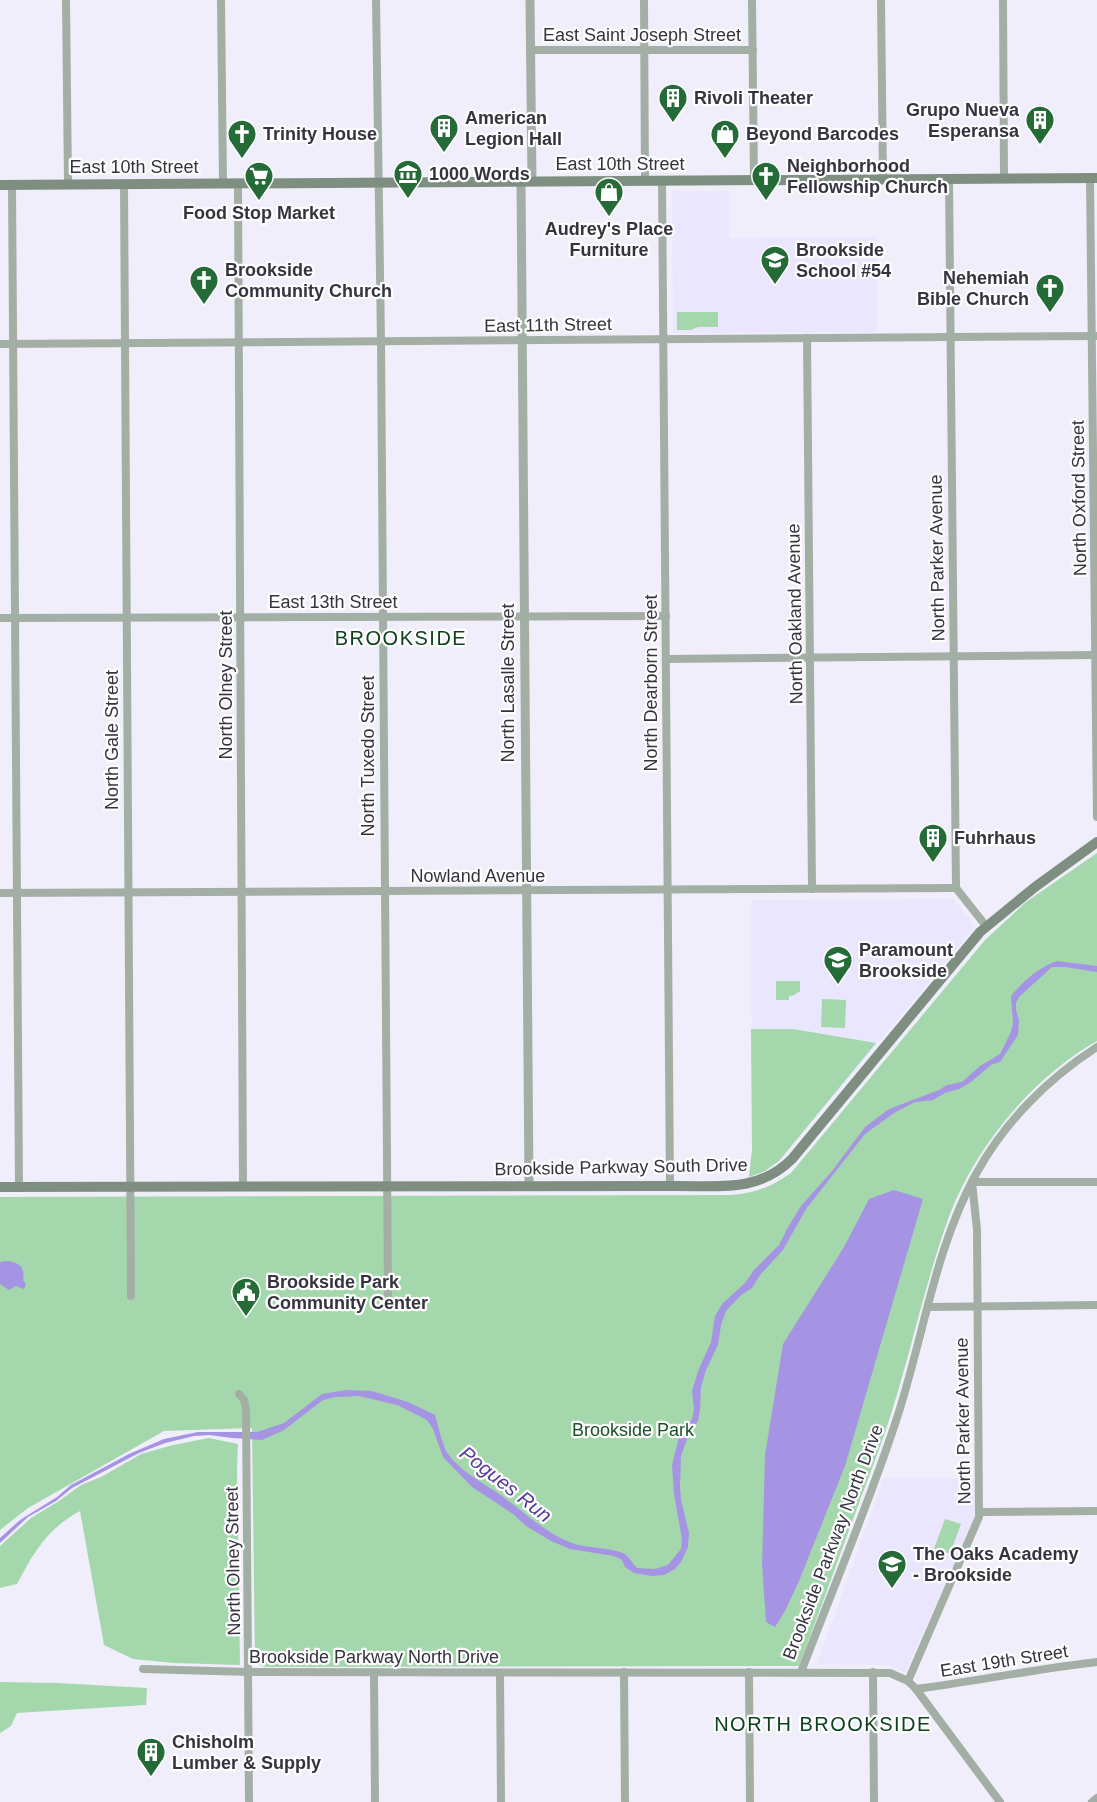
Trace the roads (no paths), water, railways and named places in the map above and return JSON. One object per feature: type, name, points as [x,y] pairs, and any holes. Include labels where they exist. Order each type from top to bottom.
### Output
[{"type":"main road","name":"East 10th Street","points":[[0,185],[1094,178]]},
{"type":"main road","name":"Brookside Parkway South Drive","points":[[0,1187],[670,1186],[748,1184],[765,1179],[784,1167],[986,926],[1097,842]]},
{"type":"street","points":[[66,0],[68,184]]},
{"type":"street","points":[[221,0],[223,183]]},
{"type":"street","name":"North Tuxedo Street","points":[[376,0],[381,341],[388,1295]]},
{"type":"street","name":"North Lasalle Street","points":[[529,1185],[522,340],[530,0]]},
{"type":"street","points":[[644,0],[645,180]]},
{"type":"street","points":[[752,0],[754,180]]},
{"type":"street","points":[[880,0],[883,179]]},
{"type":"street","points":[[1003,0],[1004,178]]},
{"type":"street","name":"East Saint Joseph Street","points":[[530,50],[753,50]]},
{"type":"street","name":"North Parker Avenue","points":[[949,178],[956,888]]},
{"type":"street","name":"North Oxford Street","points":[[1094,178],[1097,817]]},
{"type":"street","name":"North Dearborn Street","points":[[662,180],[670,1186]]},
{"type":"street","name":"North Olney Street","points":[[238,183],[243,1186]]},
{"type":"street","name":"North Gale Street","points":[[124,184],[131,1296]]},
{"type":"street","points":[[12,185],[19,1187]]},
{"type":"street","name":"East 11th Street","points":[[0,344],[1094,336]]},
{"type":"street","name":"North Oakland Avenue","points":[[807,338],[812,889]]},
{"type":"street","name":"East 13th Street","points":[[0,618],[666,616]]},
{"type":"street","points":[[666,659],[1096,655]]},
{"type":"street","points":[[956,888],[986,926]]},
{"type":"street","name":"Nowland Avenue","points":[[0,893],[956,888]]},
{"type":"street","name":"Brookside Parkway North Drive","points":[[143,1668],[374,1673],[801,1672],[883,1460],[954,1223],[972,1182],[996,1143],[1017,1115],[1073,1063],[1097,1047]]},
{"type":"street","points":[[972,1182],[1097,1182]]},
{"type":"street","name":"North Parker Avenue","points":[[908,1681],[979,1517],[977,1230],[972,1182]]},
{"type":"street","points":[[928,1306],[1097,1305]]},
{"type":"street","name":"North Olney Street","points":[[239,1394],[245,1404],[247,1427],[249,1802]]},
{"type":"street","points":[[979,1512],[1097,1510]]},
{"type":"street","name":"East 19th Street","points":[[916,1689],[1097,1662]]},
{"type":"street","points":[[624,1672],[625,1802]]},
{"type":"street","points":[[749,1672],[750,1802]]},
{"type":"street","points":[[801,1672],[890,1673],[908,1681],[1000,1802]]},
{"type":"street","points":[[873,1672],[874,1802]]},
{"type":"street","points":[[374,1673],[375,1802]]},
{"type":"street","points":[[500,1673],[501,1802]]},
{"type":"street","points":[[1092,1802],[1097,1798]]},
{"type":"place","name":"Rivoli Theater","points":[[673,124]]},
{"type":"place","name":"Grupo Nueva Esperansa","points":[[1040,146]]},
{"type":"place","name":"American Legion Hall","points":[[444,154]]},
{"type":"place","name":"Trinity House","points":[[242,160]]},
{"type":"place","name":"Beyond Barcodes","points":[[725,160]]},
{"type":"place","name":"1000 Words","points":[[408,200]]},
{"type":"place","name":"Food Stop Market","points":[[259,202]]},
{"type":"place","name":"Neighborhood Fellowship Church","points":[[766,202]]},
{"type":"place","name":"Audrey's Place Furniture","points":[[609,218]]},
{"type":"place","name":"Brookside School #54","points":[[775,286]]},
{"type":"place","name":"Brookside Community Church","points":[[204,306]]},
{"type":"place","name":"Nehemiah Bible Church","points":[[1050,314]]},
{"type":"place","name":"Fuhrhaus","points":[[933,864]]},
{"type":"place","name":"Paramount Brookside","points":[[838,986]]},
{"type":"place","name":"Brookside Park Community Center","points":[[246,1318]]},
{"type":"place","name":"The Oaks Academy - Brookside","points":[[892,1590]]},
{"type":"place","name":"Chisholm Lumber & Supply","points":[[151,1778]]},
{"type":"district","name":"BROOKSIDE","points":[[401,638]]},
{"type":"district","name":"NORTH BROOKSIDE","points":[[823,1724]]},
{"type":"park label","name":"Brookside Park","points":[[633,1430]]},
{"type":"water label","name":"Pogues Run","points":[[506,1484]]}]
